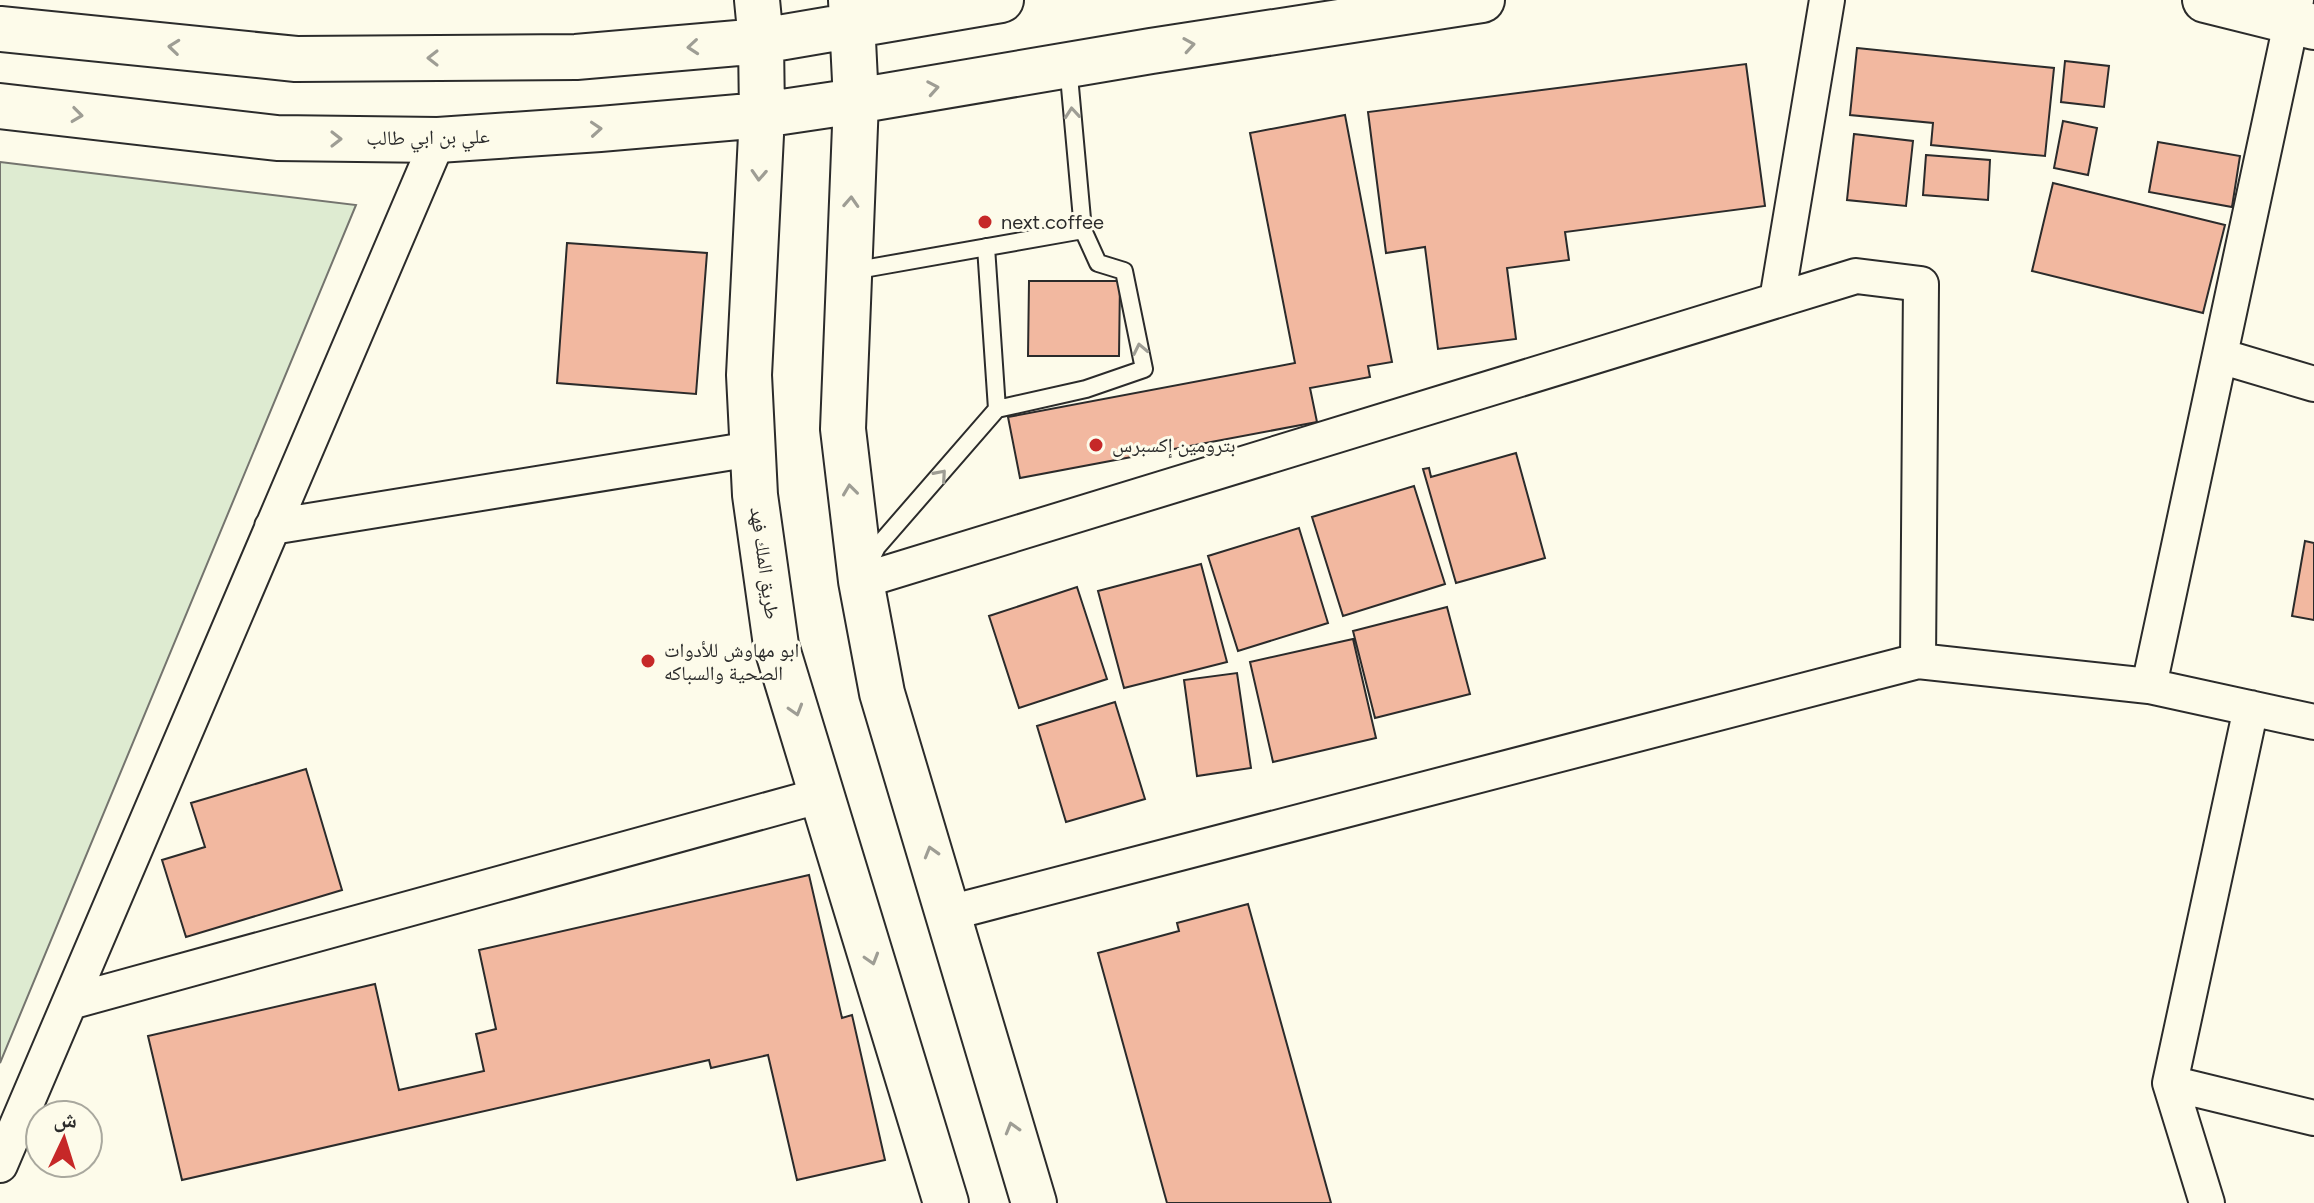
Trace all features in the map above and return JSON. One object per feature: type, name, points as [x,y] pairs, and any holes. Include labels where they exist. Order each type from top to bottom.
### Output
[{"type":"main road","points":[[0,29],[296,59],[576,57],[759,21],[1001,0]]},
{"type":"main road","name":"علي بن ابي طالب","points":[[0,106],[277,138],[438,140],[762,115],[1482,0]]},
{"type":"main road","points":[[2205,0],[2301,16]]},
{"type":"main road","points":[[852,13],[856,101],[843,429],[861,581],[882,693],[1034,1203]]},
{"type":"main road","name":"طريق الملك فهد","points":[[759,21],[762,115],[749,375],[755,495],[776,645],[945,1203]]},
{"type":"street","points":[[1777,300],[1827,0]]},
{"type":"street","points":[[2149,686],[2220,356],[2301,16]]},
{"type":"street","points":[[0,1165],[438,140]]},
{"type":"street","points":[[861,581],[1856,276],[1921,284],[1918,661]]},
{"type":"street","points":[[2220,356],[2314,384]]},
{"type":"street","points":[[272,527],[752,449]]},
{"type":"street","points":[[949,913],[1918,661],[2149,686],[2314,722]]},
{"type":"street","points":[[2207,1203],[2170,1083],[2251,708]]},
{"type":"street","points":[[70,1002],[822,795]]},
{"type":"street","points":[[2170,1083],[2314,1118]]},
{"type":"lane","points":[[861,581],[877,547],[997,409],[1086,389],[1144,369],[1124,271],[1098,263],[1083,230],[1068,65]]},
{"type":"lane","points":[[848,271],[1083,230]]},
{"type":"lane","points":[[986,247],[997,409]]},
{"type":"green space","points":[[0,162],[356,205],[0,1063]]},
{"type":"building","points":[[1857,48],[2054,68],[2045,156],[1931,145],[1933,123],[1850,115]]},
{"type":"building","points":[[2065,61],[2109,66],[2104,107],[2061,102]]},
{"type":"building","points":[[1746,64],[1765,206],[1565,232],[1569,260],[1507,268],[1516,339],[1438,349],[1425,247],[1386,253],[1368,112]]},
{"type":"building","points":[[1345,115],[1392,362],[1368,366],[1370,377],[1310,388],[1317,422],[1020,478],[1008,417],[1295,363],[1250,133]]},
{"type":"building","points":[[2063,121],[2097,128],[2088,175],[2054,168]]},
{"type":"building","points":[[1854,134],[1913,141],[1906,206],[1847,200]]},
{"type":"building","points":[[2158,142],[2240,156],[2232,207],[2149,192]]},
{"type":"building","points":[[1926,155],[1990,160],[1988,200],[1923,195]]},
{"type":"building","points":[[2053,183],[2225,225],[2203,313],[2032,271]]},
{"type":"building","points":[[567,243],[707,253],[696,394],[557,383]]},
{"type":"building","points":[[1029,281],[1120,281],[1119,356],[1028,356]]},
{"type":"building","points":[[1516,453],[1545,558],[1456,583],[1423,469],[1429,468],[1431,477]]},
{"type":"building","points":[[1414,486],[1445,584],[1343,616],[1312,517]]},
{"type":"building","points":[[1299,528],[1328,623],[1238,651],[1208,556]]},
{"type":"building","points":[[2305,541],[2314,543],[2314,620],[2292,616]]},
{"type":"building","points":[[1201,564],[1227,662],[1124,688],[1098,591]]},
{"type":"building","points":[[1077,587],[1107,679],[1019,708],[989,616]]},
{"type":"building","points":[[1447,607],[1470,694],[1375,718],[1353,631]]},
{"type":"building","points":[[1353,639],[1376,738],[1273,762],[1250,662]]},
{"type":"building","points":[[1237,673],[1251,768],[1197,776],[1184,680]]},
{"type":"building","points":[[1115,702],[1145,799],[1066,822],[1037,726]]},
{"type":"building","points":[[306,769],[342,890],[186,937],[162,860],[205,847],[191,803]]},
{"type":"building","points":[[809,875],[842,1018],[852,1015],[885,1160],[797,1180],[768,1055],[711,1068],[709,1060],[182,1180],[148,1036],[375,984],[399,1090],[484,1071],[476,1034],[496,1029],[479,950]]},
{"type":"building","points":[[1248,904],[1331,1203],[1167,1203],[1098,953],[1179,931],[1177,923]]},
{"type":"place","name":"next coffee","points":[[985,222]]},
{"type":"place","name":"بترومين إكسبرس","points":[[1096,445]]},
{"type":"place","name":"ابو مهاوش للأدوات الصحية والسباكه","points":[[648,661]]}]
